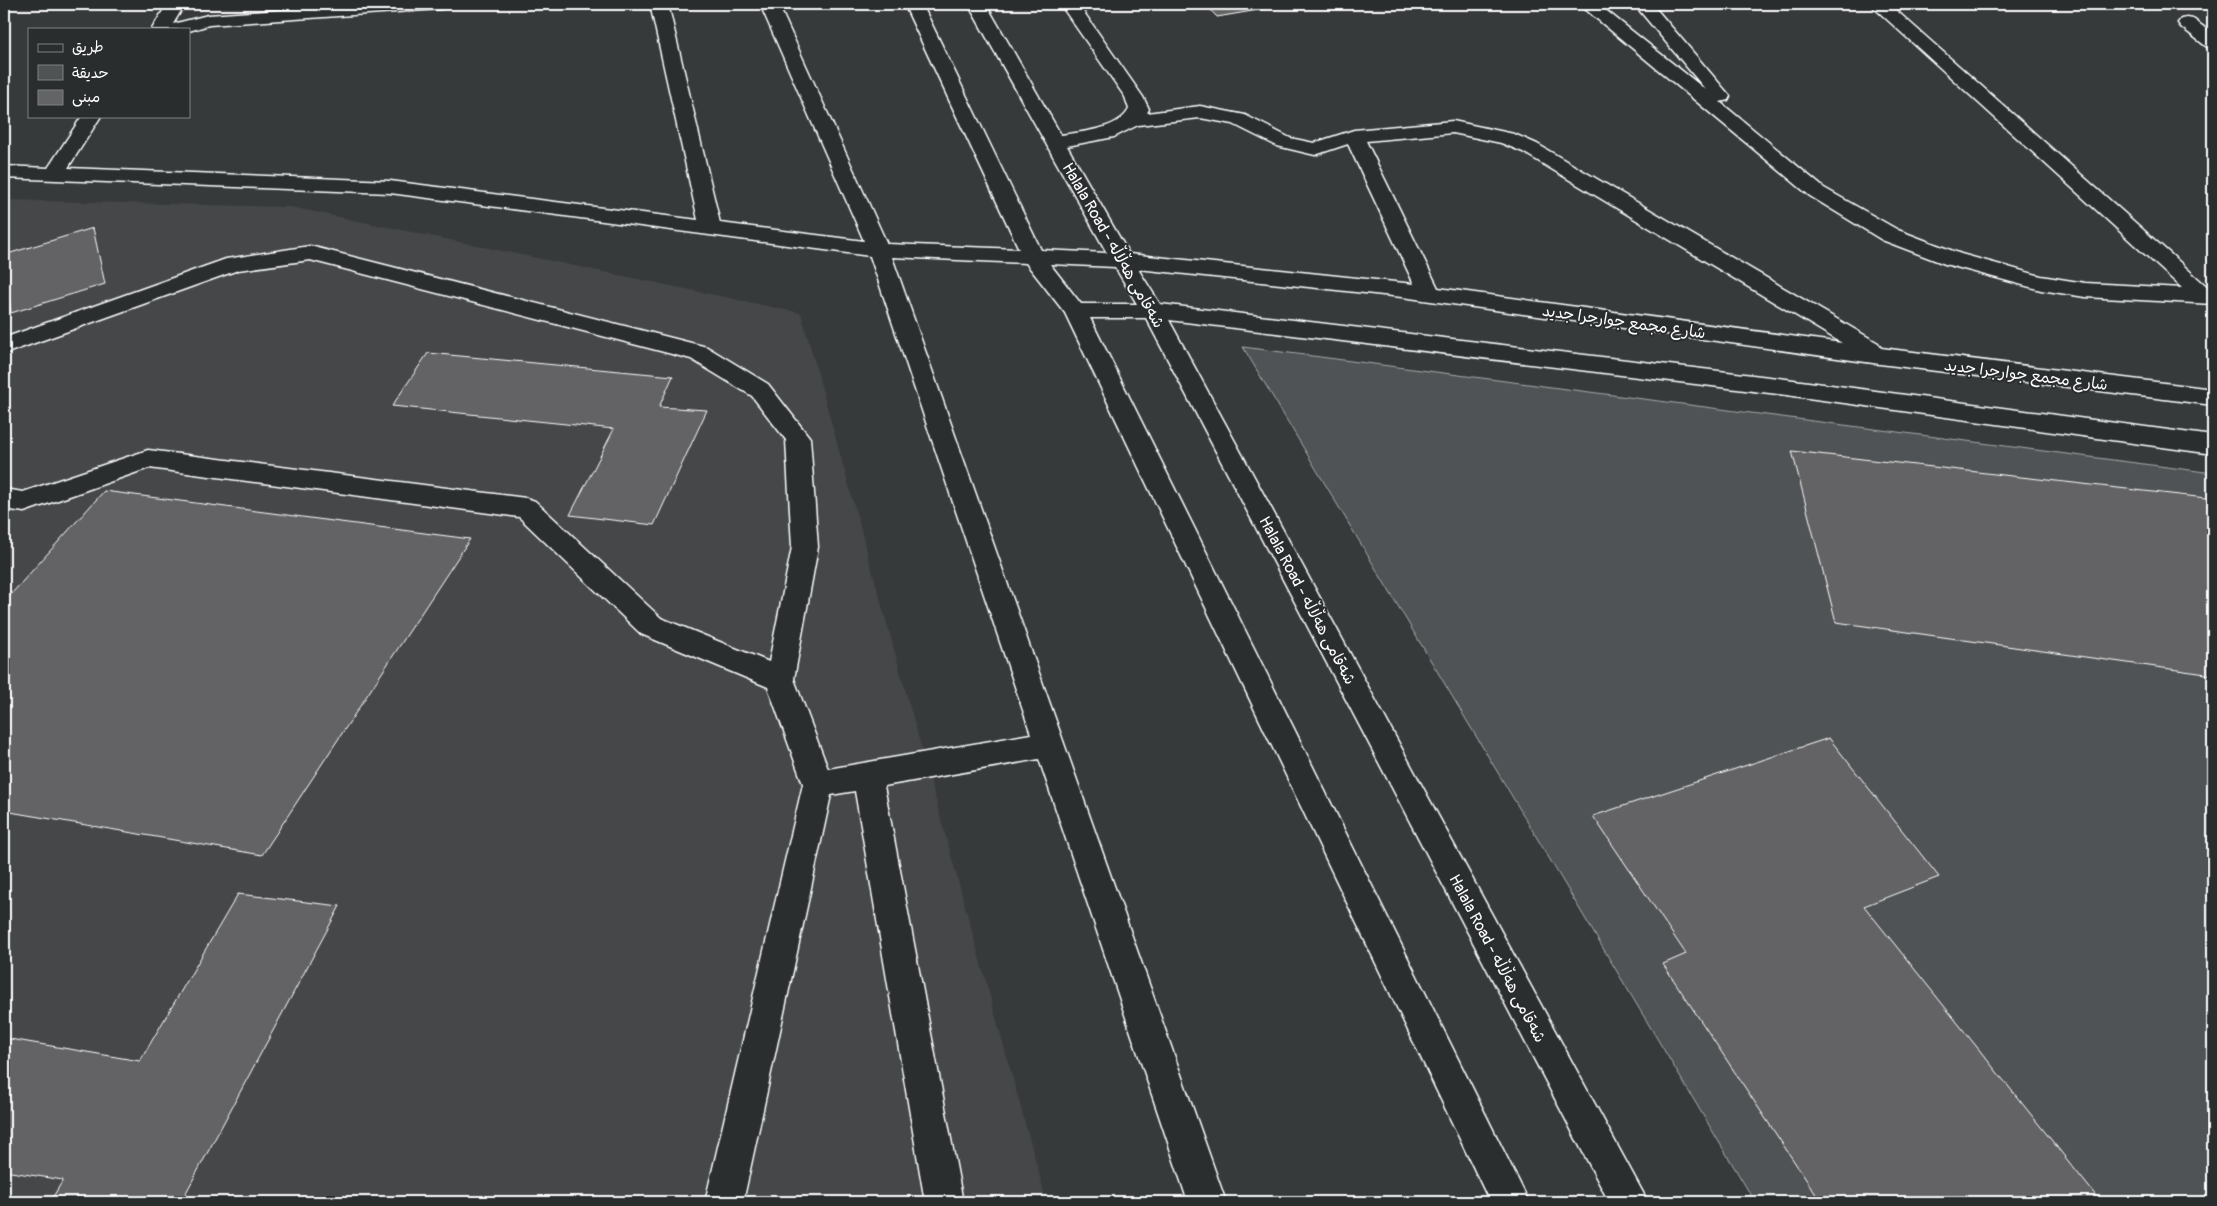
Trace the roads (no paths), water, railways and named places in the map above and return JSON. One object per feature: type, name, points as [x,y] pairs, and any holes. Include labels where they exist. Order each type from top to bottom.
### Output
[{"type":"street","points":[[162,28],[176,4]]},
{"type":"street","points":[[179,28],[208,20],[440,4]]},
{"type":"street","points":[[659,4],[711,229]]},
{"type":"street","points":[[769,4],[879,250],[1207,1202]]},
{"type":"street","points":[[913,4],[1034,258],[1075,311],[1510,1202]]},
{"type":"street","name":"Halala Road - شەقامی هەڵاڵە","points":[[977,4],[1122,260],[1153,310],[1629,1202]]},
{"type":"street","points":[[1069,4],[1134,97],[1139,108],[1134,120]]},
{"type":"street","points":[[1588,4],[1766,148],[1817,192],[1890,235],[1953,259],[2003,274],[2077,288],[2208,296]]},
{"type":"street","points":[[1643,4],[1766,148]]},
{"type":"street","points":[[1879,4],[2208,296]]},
{"type":"street","points":[[2213,19],[2187,23],[2213,43]]},
{"type":"street","points":[[1056,142],[1107,133],[1134,120],[1200,112],[1238,119],[1284,142],[1314,149],[1354,136],[1453,127],[1507,138],[1530,148],[1880,356]]},
{"type":"street","points":[[54,174],[91,118]]},
{"type":"street","points":[[1354,136],[1429,294]]},
{"type":"street","name":"شارع مجمع جوارجرا جديد","points":[[4,172],[390,187],[879,250],[1034,258],[1122,260],[1429,294],[1880,356],[2213,397]]},
{"type":"street","points":[[4,346],[234,264],[310,253],[700,353],[760,390],[798,438],[805,547],[780,679],[818,784],[724,1202]]},
{"type":"street","points":[[1075,311],[1153,310],[1786,387],[2213,445]]},
{"type":"street","points":[[4,499],[24,502],[148,459],[526,508],[651,626],[780,679]]},
{"type":"street","points":[[818,784],[1050,744]]},
{"type":"street","points":[[867,775],[944,1202]]}]
